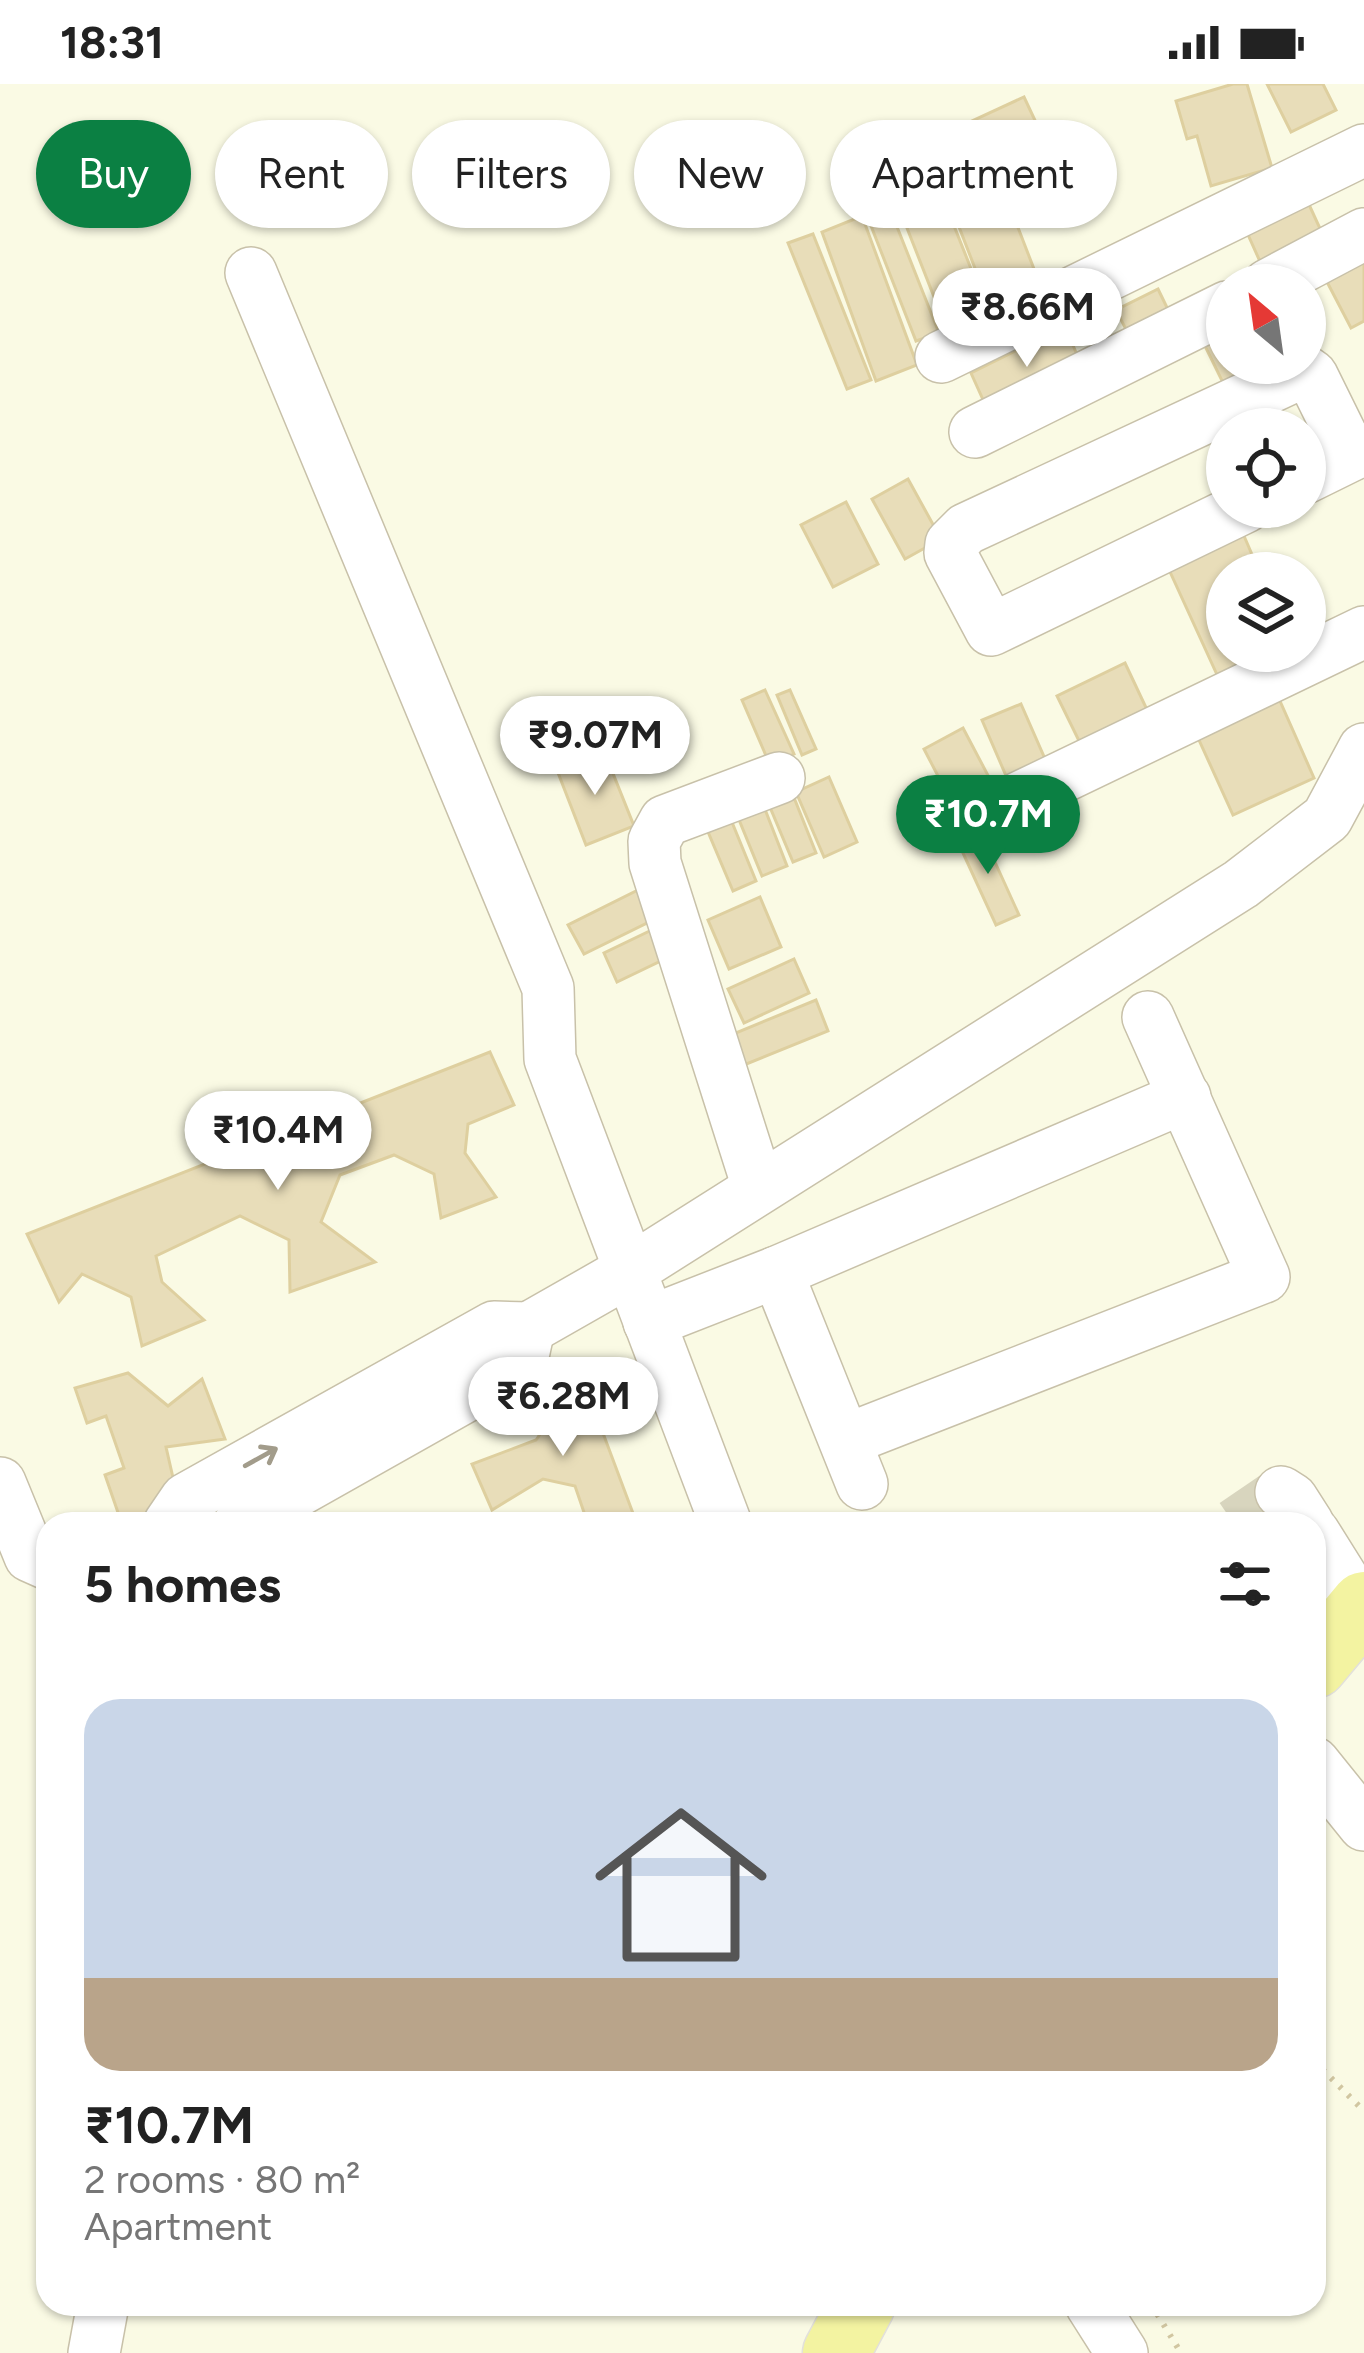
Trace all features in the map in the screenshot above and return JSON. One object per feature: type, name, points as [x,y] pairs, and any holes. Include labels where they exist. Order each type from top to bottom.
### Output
[{"type":"main road","points":[[1326,1651],[1363,1606]]},
{"type":"main road","points":[[836,2353],[856,2316]]},
{"type":"street","points":[[941,357],[1364,150]]},
{"type":"street","points":[[1308,264],[1364,234]]},
{"type":"street","points":[[251,273],[548,988],[550,1059],[721,1512]]},
{"type":"street","points":[[976,432],[1206,317]]},
{"type":"street","points":[[1226,408],[1305,371],[1358,452],[1326,468]]},
{"type":"street","points":[[1206,417],[966,529],[951,544],[950,553],[991,630],[1206,526]]},
{"type":"street","points":[[975,819],[1364,632]]},
{"type":"street","points":[[177,1512],[186,1499],[494,1327],[530,1328],[629,1271],[1241,884],[1328,818],[1364,749]]},
{"type":"street","points":[[758,1187],[655,863],[654,841],[665,821],[779,778]]},
{"type":"street","points":[[777,1273],[854,1462],[1264,1277],[1148,1017]]},
{"type":"street","points":[[649,1322],[777,1273],[1185,1097]]},
{"type":"street","points":[[260,1512],[521,1365],[530,1328]]},
{"type":"street","points":[[0,1483],[30,1556],[36,1559]]},
{"type":"street","points":[[1326,1551],[1363,1606]]},
{"type":"street","points":[[1326,1778],[1364,1825]]},
{"type":"street","points":[[94,2353],[102,2316]]},
{"type":"street","points":[[1099,2316],[1122,2353]]},
{"type":"path","points":[[1326,2073],[1364,2110]]},
{"type":"path","points":[[1158,2316],[1181,2353]]},
{"type":"building","points":[[1247,84],[1272,168],[1211,186],[1197,136],[1187,139],[1176,101]]},
{"type":"building","points":[[1267,84],[1323,84],[1336,110],[1291,132]]},
{"type":"building","points":[[1024,97],[1035,120],[974,120]]},
{"type":"building","points":[[1306,198],[1323,235],[1261,264],[1245,228]]},
{"type":"building","points":[[866,228],[917,365],[876,381],[822,232]]},
{"type":"building","points":[[872,228],[897,228],[939,333],[916,341]]},
{"type":"building","points":[[907,228],[955,228],[989,314],[947,330]]},
{"type":"building","points":[[959,228],[1018,228],[1039,282],[988,302]]},
{"type":"building","points":[[813,234],[871,380],[847,389],[788,243]]},
{"type":"building","points":[[1364,257],[1364,321],[1351,328],[1326,277]]},
{"type":"building","points":[[1158,289],[1175,324],[1134,345],[1116,310]]},
{"type":"building","points":[[1065,326],[1082,367],[989,413],[971,373]]},
{"type":"building","points":[[1224,384],[1250,384],[1229,395]]},
{"type":"building","points":[[908,479],[941,539],[905,559],[872,499]]},
{"type":"building","points":[[846,502],[878,564],[833,587],[801,525]]},
{"type":"building","points":[[1241,529],[1251,552],[1206,552],[1206,651],[1166,563]]},
{"type":"building","points":[[1125,663],[1150,716],[1083,749],[1057,696]]},
{"type":"building","points":[[1216,672],[1257,672],[1224,690]]},
{"type":"building","points":[[765,690],[794,754],[770,765],[742,700]]},
{"type":"building","points":[[790,690],[816,749],[802,755],[777,695]]},
{"type":"building","points":[[1276,692],[1314,778],[1233,815],[1194,729]]},
{"type":"building","points":[[1021,704],[1049,768],[1010,785],[982,720]]},
{"type":"building","points":[[963,728],[992,783],[952,803],[924,749]]},
{"type":"building","points":[[604,751],[634,826],[586,845],[557,770]]},
{"type":"building","points":[[829,777],[857,842],[824,857],[796,792]]},
{"type":"building","points":[[791,790],[816,853],[793,862],[767,800]]},
{"type":"building","points":[[759,794],[787,866],[762,876],[733,805]]},
{"type":"building","points":[[727,810],[756,881],[733,891],[703,820]]},
{"type":"building","points":[[980,829],[1019,915],[996,925],[957,840]]},
{"type":"building","points":[[638,890],[653,920],[584,954],[568,925]]},
{"type":"building","points":[[760,897],[781,947],[729,969],[708,920]]},
{"type":"building","points":[[658,927],[671,956],[617,982],[604,953]]},
{"type":"building","points":[[794,959],[809,993],[744,1023],[728,989]]},
{"type":"building","points":[[816,1000],[828,1031],[734,1069],[721,1039]]},
{"type":"building","points":[[490,1052],[514,1105],[468,1124],[465,1153],[496,1197],[441,1218],[434,1174],[394,1155],[340,1175],[321,1222],[375,1262],[290,1292],[289,1240],[240,1216],[156,1256],[162,1282],[204,1320],[142,1346],[131,1297],[82,1274],[59,1302],[27,1234]]},
{"type":"building","points":[[579,1369],[633,1512],[584,1512],[575,1486],[543,1479],[492,1510],[472,1464],[536,1440],[554,1414],[542,1388]]},
{"type":"building","points":[[128,1373],[168,1406],[202,1379],[225,1439],[166,1447],[179,1504],[156,1512],[118,1512],[105,1475],[124,1468],[106,1416],[87,1423],[75,1388]]},
{"type":"tunnel","points":[[1252,1512],[1281,1492]]}]
